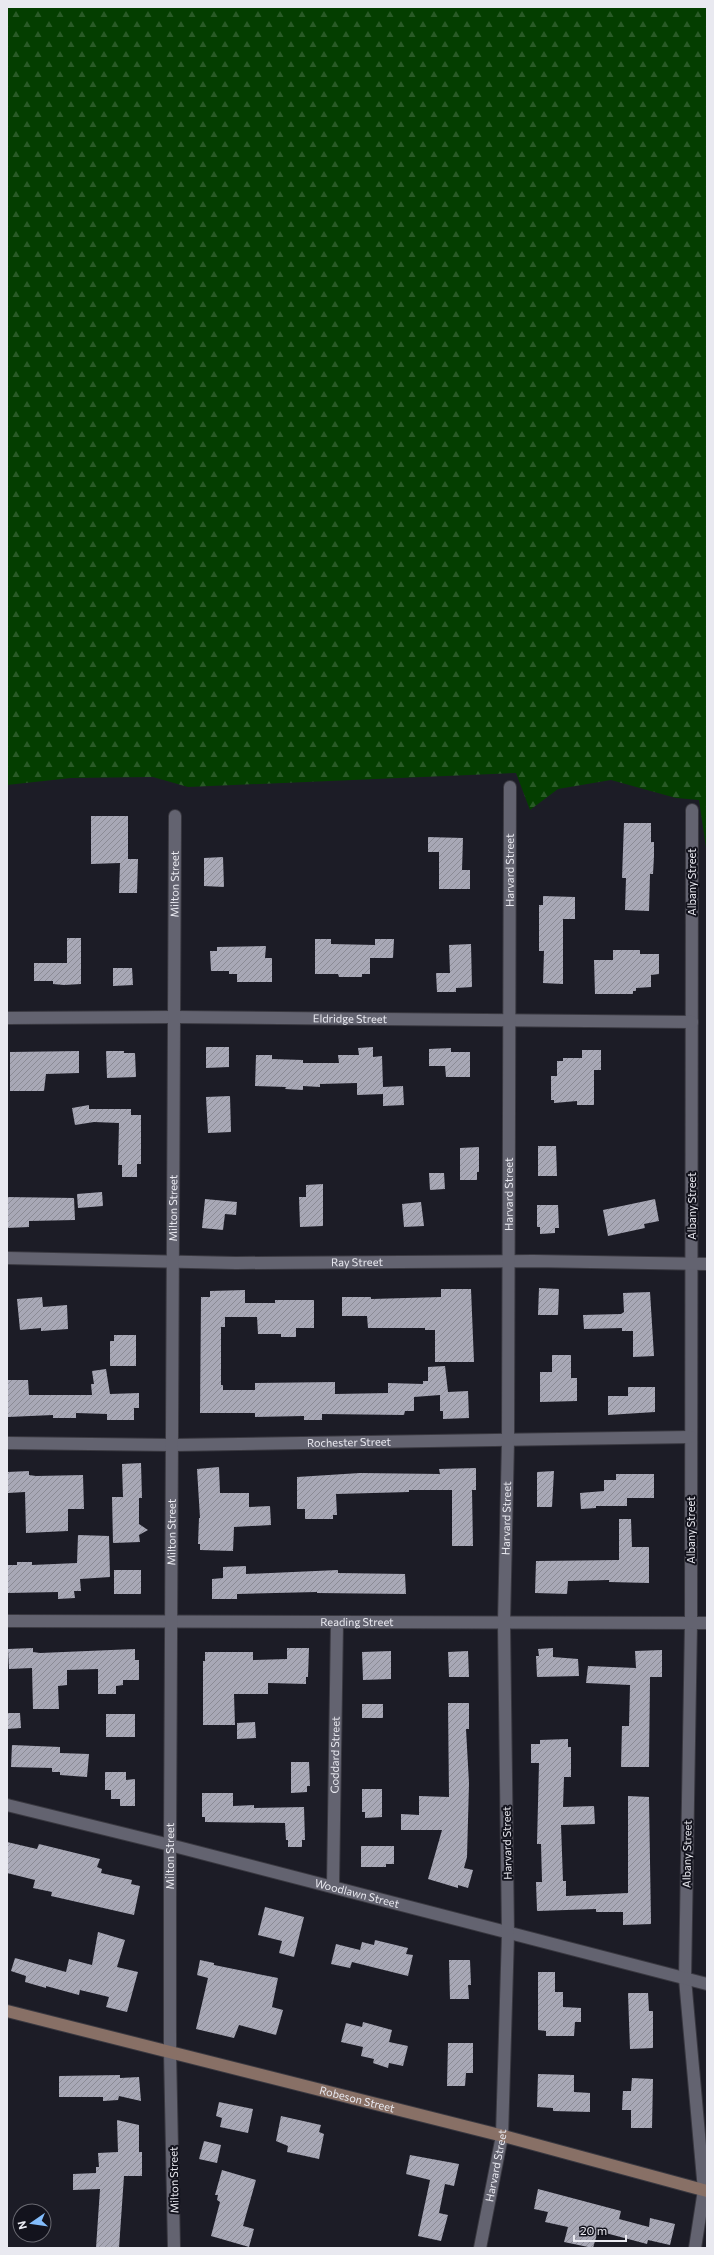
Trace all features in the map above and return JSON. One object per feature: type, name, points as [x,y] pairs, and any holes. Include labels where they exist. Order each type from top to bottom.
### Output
[{"type":"main road","name":"Robeson Street","points":[[7,2011],[502,2136],[706,2190]]},
{"type":"street","name":"Harvard Street","points":[[480,2248],[502,2136],[508,1934],[504,1623],[508,1441],[507,1261],[510,787]]},
{"type":"street","name":"Albany Street","points":[[692,810],[691,1624],[685,1979],[706,2190],[695,2248]]},
{"type":"street","name":"Milton Street","points":[[174,2248],[170,2052],[170,1844],[173,1622],[175,816]]},
{"type":"street","name":"Eldridge Street","points":[[7,1018],[174,1017],[692,1022]]},
{"type":"street","name":"Ray Street","points":[[7,1258],[173,1262],[507,1261],[707,1264]]},
{"type":"street","name":"Rochester Street","points":[[7,1443],[173,1444],[508,1441],[691,1437]]},
{"type":"street","name":"Reading Street","points":[[7,1621],[707,1624]]},
{"type":"street","name":"Goddard Street","points":[[333,1887],[337,1622]]},
{"type":"street","name":"Woodlawn Street","points":[[7,1805],[170,1844],[508,1934],[707,1984]]},
{"type":"green space","points":[[7,7],[707,7],[707,854],[699,800],[676,798],[611,780],[558,789],[530,810],[516,773],[188,787],[153,777],[71,778],[7,785]]},
{"type":"building","points":[[91,816],[128,816],[128,859],[138,859],[137,893],[119,893],[120,863],[91,864]]},
{"type":"building","points":[[624,823],[651,823],[651,842],[654,842],[654,856],[653,874],[650,874],[649,911],[625,910],[626,878],[622,878]]},
{"type":"building","points":[[428,837],[463,838],[462,870],[470,870],[470,889],[439,889],[439,852],[428,852]]},
{"type":"building","points":[[223,857],[224,887],[204,886],[204,858]]},
{"type":"building","points":[[543,896],[575,897],[575,919],[563,919],[563,984],[543,983],[544,951],[539,951],[539,905],[543,905]]},
{"type":"building","points":[[67,938],[81,938],[81,984],[64,985],[53,984],[53,981],[34,981],[34,963],[67,963]]},
{"type":"building","points":[[315,939],[331,939],[331,944],[375,945],[375,939],[394,939],[393,958],[370,958],[370,974],[362,974],[362,977],[339,977],[338,974],[315,974]]},
{"type":"building","points":[[471,944],[472,987],[456,988],[456,992],[437,992],[436,973],[450,973],[449,945]]},
{"type":"building","points":[[266,946],[265,958],[272,958],[272,982],[237,982],[237,974],[229,974],[229,971],[211,971],[210,951],[217,951],[217,947]]},
{"type":"building","points":[[613,950],[640,950],[640,954],[659,954],[659,974],[651,975],[651,987],[636,988],[636,991],[633,991],[633,994],[595,994],[594,960],[613,960]]},
{"type":"building","points":[[113,968],[132,968],[133,985],[113,986]]},
{"type":"building","points":[[206,1047],[229,1047],[229,1067],[206,1068]]},
{"type":"building","points":[[373,1047],[373,1057],[382,1056],[383,1087],[403,1086],[404,1105],[383,1106],[383,1094],[357,1095],[357,1083],[320,1084],[320,1087],[303,1086],[303,1090],[285,1089],[286,1087],[255,1086],[256,1055],[272,1055],[272,1059],[303,1060],[303,1063],[339,1063],[338,1055],[359,1055],[358,1048]]},
{"type":"building","points":[[451,1048],[451,1052],[470,1052],[470,1077],[446,1077],[445,1066],[429,1066],[429,1049]]},
{"type":"building","points":[[582,1050],[601,1050],[601,1070],[594,1070],[594,1105],[577,1105],[577,1101],[554,1103],[554,1100],[551,1100],[551,1076],[557,1076],[557,1061],[563,1061],[563,1058],[582,1058]]},
{"type":"building","points":[[79,1051],[79,1073],[46,1074],[44,1091],[10,1091],[10,1052]]},
{"type":"building","points":[[106,1051],[124,1051],[124,1053],[135,1053],[136,1077],[107,1078]]},
{"type":"building","points":[[230,1096],[231,1132],[208,1133],[206,1097]]},
{"type":"building","points":[[89,1105],[89,1109],[131,1109],[131,1115],[141,1115],[141,1164],[137,1164],[137,1177],[122,1177],[122,1165],[118,1165],[119,1123],[94,1122],[75,1125],[72,1108]]},
{"type":"building","points":[[538,1146],[556,1146],[557,1176],[538,1176]]},
{"type":"building","points":[[479,1147],[479,1172],[477,1172],[477,1180],[460,1180],[460,1148]]},
{"type":"building","points":[[429,1173],[444,1173],[445,1189],[430,1190]]},
{"type":"building","points":[[323,1184],[323,1226],[300,1227],[299,1197],[306,1197],[306,1185]]},
{"type":"building","points":[[102,1192],[103,1206],[78,1208],[77,1194]]},
{"type":"building","points":[[7,1197],[74,1198],[75,1220],[29,1221],[29,1227],[7,1228]]},
{"type":"building","points":[[205,1199],[237,1202],[236,1215],[225,1214],[223,1230],[202,1228]]},
{"type":"building","points":[[655,1199],[659,1221],[644,1224],[645,1228],[608,1236],[603,1210]]},
{"type":"building","points":[[421,1202],[424,1226],[404,1227],[402,1204]]},
{"type":"building","points":[[537,1205],[558,1205],[559,1228],[555,1228],[555,1233],[540,1234],[540,1227],[537,1227]]},
{"type":"building","points":[[539,1288],[559,1289],[558,1315],[538,1315]]},
{"type":"building","points":[[441,1289],[471,1289],[474,1362],[435,1362],[435,1330],[425,1330],[425,1328],[368,1328],[367,1316],[342,1316],[342,1297],[371,1297],[371,1299],[441,1297]]},
{"type":"building","points":[[245,1290],[245,1303],[275,1303],[275,1300],[314,1300],[314,1328],[296,1328],[296,1337],[281,1337],[281,1334],[258,1334],[257,1317],[225,1317],[225,1327],[221,1327],[221,1385],[223,1385],[223,1390],[255,1390],[255,1383],[335,1382],[335,1394],[388,1393],[388,1383],[423,1384],[423,1381],[428,1381],[428,1367],[445,1366],[448,1392],[468,1391],[469,1418],[443,1419],[443,1411],[440,1411],[440,1395],[414,1397],[414,1411],[405,1411],[404,1415],[322,1414],[322,1420],[304,1420],[304,1416],[255,1417],[255,1413],[200,1413],[201,1297],[210,1297],[210,1291]]},
{"type":"building","points":[[650,1292],[654,1356],[633,1357],[633,1331],[622,1331],[622,1328],[584,1329],[583,1315],[621,1314],[624,1312],[623,1293]]},
{"type":"building","points":[[42,1297],[43,1307],[67,1305],[68,1329],[41,1331],[41,1328],[20,1330],[17,1299]]},
{"type":"building","points":[[114,1335],[136,1335],[136,1366],[110,1366],[110,1341],[114,1341]]},
{"type":"building","points":[[552,1355],[571,1355],[571,1378],[577,1378],[577,1401],[540,1402],[540,1372],[552,1372]]},
{"type":"building","points":[[106,1369],[110,1394],[139,1393],[139,1408],[134,1408],[134,1420],[107,1420],[107,1414],[76,1413],[76,1418],[53,1418],[53,1415],[8,1417],[7,1380],[28,1380],[29,1395],[92,1395],[91,1384],[94,1384],[92,1371]]},
{"type":"building","points":[[628,1387],[655,1387],[655,1412],[608,1415],[608,1396],[628,1396]]},
{"type":"building","points":[[141,1463],[142,1498],[139,1498],[139,1524],[148,1530],[139,1535],[140,1542],[113,1543],[112,1497],[123,1497],[122,1464]]},
{"type":"building","points":[[219,1467],[220,1493],[249,1493],[249,1507],[270,1506],[271,1525],[234,1527],[233,1551],[200,1550],[200,1544],[198,1544],[200,1518],[197,1469]]},
{"type":"building","points":[[476,1468],[476,1490],[472,1490],[473,1546],[452,1546],[452,1490],[409,1490],[409,1492],[336,1494],[337,1515],[333,1515],[333,1519],[305,1519],[305,1509],[297,1509],[297,1477],[360,1473],[440,1474],[439,1469]]},
{"type":"building","points":[[29,1471],[29,1475],[36,1476],[83,1475],[84,1509],[68,1509],[68,1531],[26,1533],[25,1492],[8,1493],[7,1472]]},
{"type":"building","points":[[554,1471],[552,1507],[537,1507],[537,1472]]},
{"type":"building","points":[[616,1474],[654,1474],[654,1498],[627,1498],[627,1506],[596,1506],[596,1508],[581,1509],[580,1493],[604,1491],[604,1480],[616,1480]]},
{"type":"building","points":[[619,1519],[631,1519],[632,1547],[649,1547],[649,1583],[609,1582],[609,1580],[568,1581],[567,1594],[535,1593],[536,1561],[619,1560]]},
{"type":"building","points":[[78,1535],[109,1536],[110,1577],[80,1579],[81,1591],[74,1591],[75,1598],[58,1599],[58,1592],[8,1593],[8,1565],[17,1565],[17,1562],[32,1562],[32,1565],[77,1563]]},
{"type":"building","points":[[246,1566],[246,1574],[338,1570],[338,1573],[405,1574],[406,1594],[317,1592],[237,1594],[237,1599],[212,1599],[212,1579],[223,1578],[223,1567]]},
{"type":"building","points":[[114,1570],[141,1570],[141,1594],[114,1594]]},
{"type":"building","points":[[33,1648],[33,1652],[40,1653],[135,1649],[135,1660],[139,1660],[139,1680],[123,1680],[123,1685],[116,1686],[116,1694],[98,1694],[98,1669],[67,1670],[67,1685],[58,1686],[59,1709],[33,1709],[32,1668],[9,1669],[8,1649]]},
{"type":"building","points":[[287,1648],[309,1648],[308,1677],[306,1677],[306,1684],[268,1683],[268,1694],[234,1694],[235,1725],[203,1725],[203,1661],[205,1661],[205,1652],[253,1652],[253,1660],[287,1659]]},
{"type":"building","points":[[553,1648],[553,1657],[578,1659],[579,1676],[537,1677],[536,1656],[539,1656],[538,1649]]},
{"type":"building","points":[[662,1650],[662,1677],[650,1677],[649,1767],[621,1767],[622,1726],[629,1726],[630,1685],[586,1683],[588,1666],[636,1668],[635,1651]]},
{"type":"building","points":[[391,1651],[391,1679],[363,1680],[362,1652]]},
{"type":"building","points":[[468,1651],[469,1677],[449,1677],[448,1652]]},
{"type":"building","points":[[448,1703],[469,1703],[469,1729],[466,1729],[469,1783],[467,1857],[464,1868],[473,1870],[468,1888],[458,1885],[458,1888],[428,1879],[442,1830],[401,1830],[401,1814],[419,1815],[419,1796],[449,1797]]},
{"type":"building","points":[[362,1704],[383,1704],[383,1718],[362,1718]]},
{"type":"building","points":[[7,1713],[20,1713],[21,1728],[7,1729]]},
{"type":"building","points":[[106,1714],[135,1714],[135,1737],[106,1737]]},
{"type":"building","points":[[255,1722],[256,1738],[237,1739],[237,1723]]},
{"type":"building","points":[[568,1739],[568,1747],[571,1747],[571,1777],[564,1777],[563,1807],[594,1806],[595,1824],[561,1825],[563,1881],[566,1881],[566,1896],[628,1893],[628,1796],[649,1797],[651,1924],[623,1925],[623,1912],[596,1912],[596,1909],[537,1911],[536,1882],[542,1882],[541,1844],[537,1844],[539,1763],[531,1763],[531,1744],[540,1744],[540,1740]]},
{"type":"building","points":[[12,1745],[60,1747],[60,1753],[89,1754],[87,1777],[60,1775],[60,1772],[52,1772],[52,1768],[11,1767]]},
{"type":"building","points":[[291,1762],[309,1762],[310,1786],[307,1786],[307,1792],[291,1793]]},
{"type":"building","points":[[105,1772],[126,1772],[126,1780],[135,1779],[135,1806],[120,1806],[120,1799],[111,1799],[111,1790],[105,1790]]},
{"type":"building","points":[[362,1789],[382,1789],[382,1817],[365,1818],[365,1812],[362,1812]]},
{"type":"building","points":[[202,1793],[233,1793],[233,1806],[254,1805],[254,1808],[304,1807],[305,1840],[302,1840],[302,1847],[288,1847],[285,1823],[205,1822],[205,1817],[202,1817]]},
{"type":"building","points":[[7,1842],[37,1849],[39,1844],[100,1859],[97,1867],[102,1869],[101,1873],[132,1880],[131,1884],[140,1886],[134,1915],[51,1896],[52,1892],[33,1888],[35,1880],[7,1873]]},
{"type":"building","points":[[361,1846],[394,1846],[394,1864],[386,1864],[386,1867],[361,1867]]},
{"type":"building","points":[[265,1907],[304,1917],[294,1957],[279,1953],[282,1941],[258,1935]]},
{"type":"building","points":[[98,1932],[125,1940],[117,1967],[138,1972],[127,2012],[106,2007],[109,1997],[80,1990],[79,1995],[46,1986],[46,1988],[25,1982],[26,1976],[11,1971],[15,1958],[66,1972],[69,1959],[92,1965]]},
{"type":"building","points":[[375,1940],[408,1948],[406,1954],[413,1955],[408,1976],[352,1962],[350,1968],[331,1964],[336,1944],[360,1950],[362,1942],[374,1945]]},
{"type":"building","points":[[200,1960],[214,1963],[214,1965],[278,1978],[272,2007],[283,2010],[276,2035],[239,2025],[234,2038],[196,2029],[208,1978],[197,1975]]},
{"type":"building","points":[[449,1960],[470,1960],[471,1985],[468,1985],[469,1999],[450,1999]]},
{"type":"building","points":[[538,1972],[555,1972],[555,1992],[563,1992],[563,2007],[581,2008],[581,2022],[575,2022],[574,2036],[546,2036],[546,2031],[538,2030]]},
{"type":"building","points":[[628,1993],[648,1993],[649,2011],[653,2011],[653,2048],[630,2049]]},
{"type":"building","points":[[363,2022],[392,2030],[389,2042],[408,2046],[403,2066],[389,2063],[388,2068],[373,2063],[374,2059],[361,2056],[363,2047],[341,2042],[346,2023],[362,2027]]},
{"type":"building","points":[[448,2043],[473,2043],[473,2073],[466,2073],[465,2086],[447,2086]]},
{"type":"building","points":[[538,2074],[574,2075],[574,2092],[590,2093],[590,2112],[553,2111],[553,2108],[537,2107]]},
{"type":"building","points":[[120,2075],[120,2078],[139,2077],[141,2101],[119,2096],[118,2100],[103,2101],[103,2097],[59,2097],[59,2076]]},
{"type":"building","points":[[632,2078],[653,2079],[652,2128],[631,2128],[631,2110],[622,2110],[623,2091],[631,2091]]},
{"type":"building","points":[[219,2102],[253,2109],[248,2133],[220,2127],[222,2118],[216,2116]]},
{"type":"building","points":[[281,2116],[321,2125],[319,2132],[324,2134],[319,2159],[287,2152],[288,2146],[276,2141]]},
{"type":"building","points":[[117,2120],[139,2125],[139,2152],[142,2152],[142,2176],[124,2176],[119,2248],[96,2248],[100,2189],[73,2190],[73,2174],[96,2173],[96,2167],[99,2167],[98,2153],[118,2152]]},
{"type":"building","points":[[204,2141],[221,2145],[217,2163],[199,2159]]},
{"type":"building","points":[[410,2155],[459,2164],[454,2186],[445,2184],[439,2213],[448,2215],[441,2241],[418,2236],[430,2180],[406,2174]]},
{"type":"building","points":[[222,2170],[256,2180],[243,2226],[254,2229],[249,2247],[211,2236],[220,2202],[217,2200],[218,2195],[215,2195]]},
{"type":"building","points":[[538,2189],[621,2211],[619,2219],[649,2227],[650,2218],[675,2224],[670,2245],[648,2240],[647,2244],[598,2231],[593,2248],[564,2242],[568,2227],[545,2222],[548,2212],[534,2209]]}]
